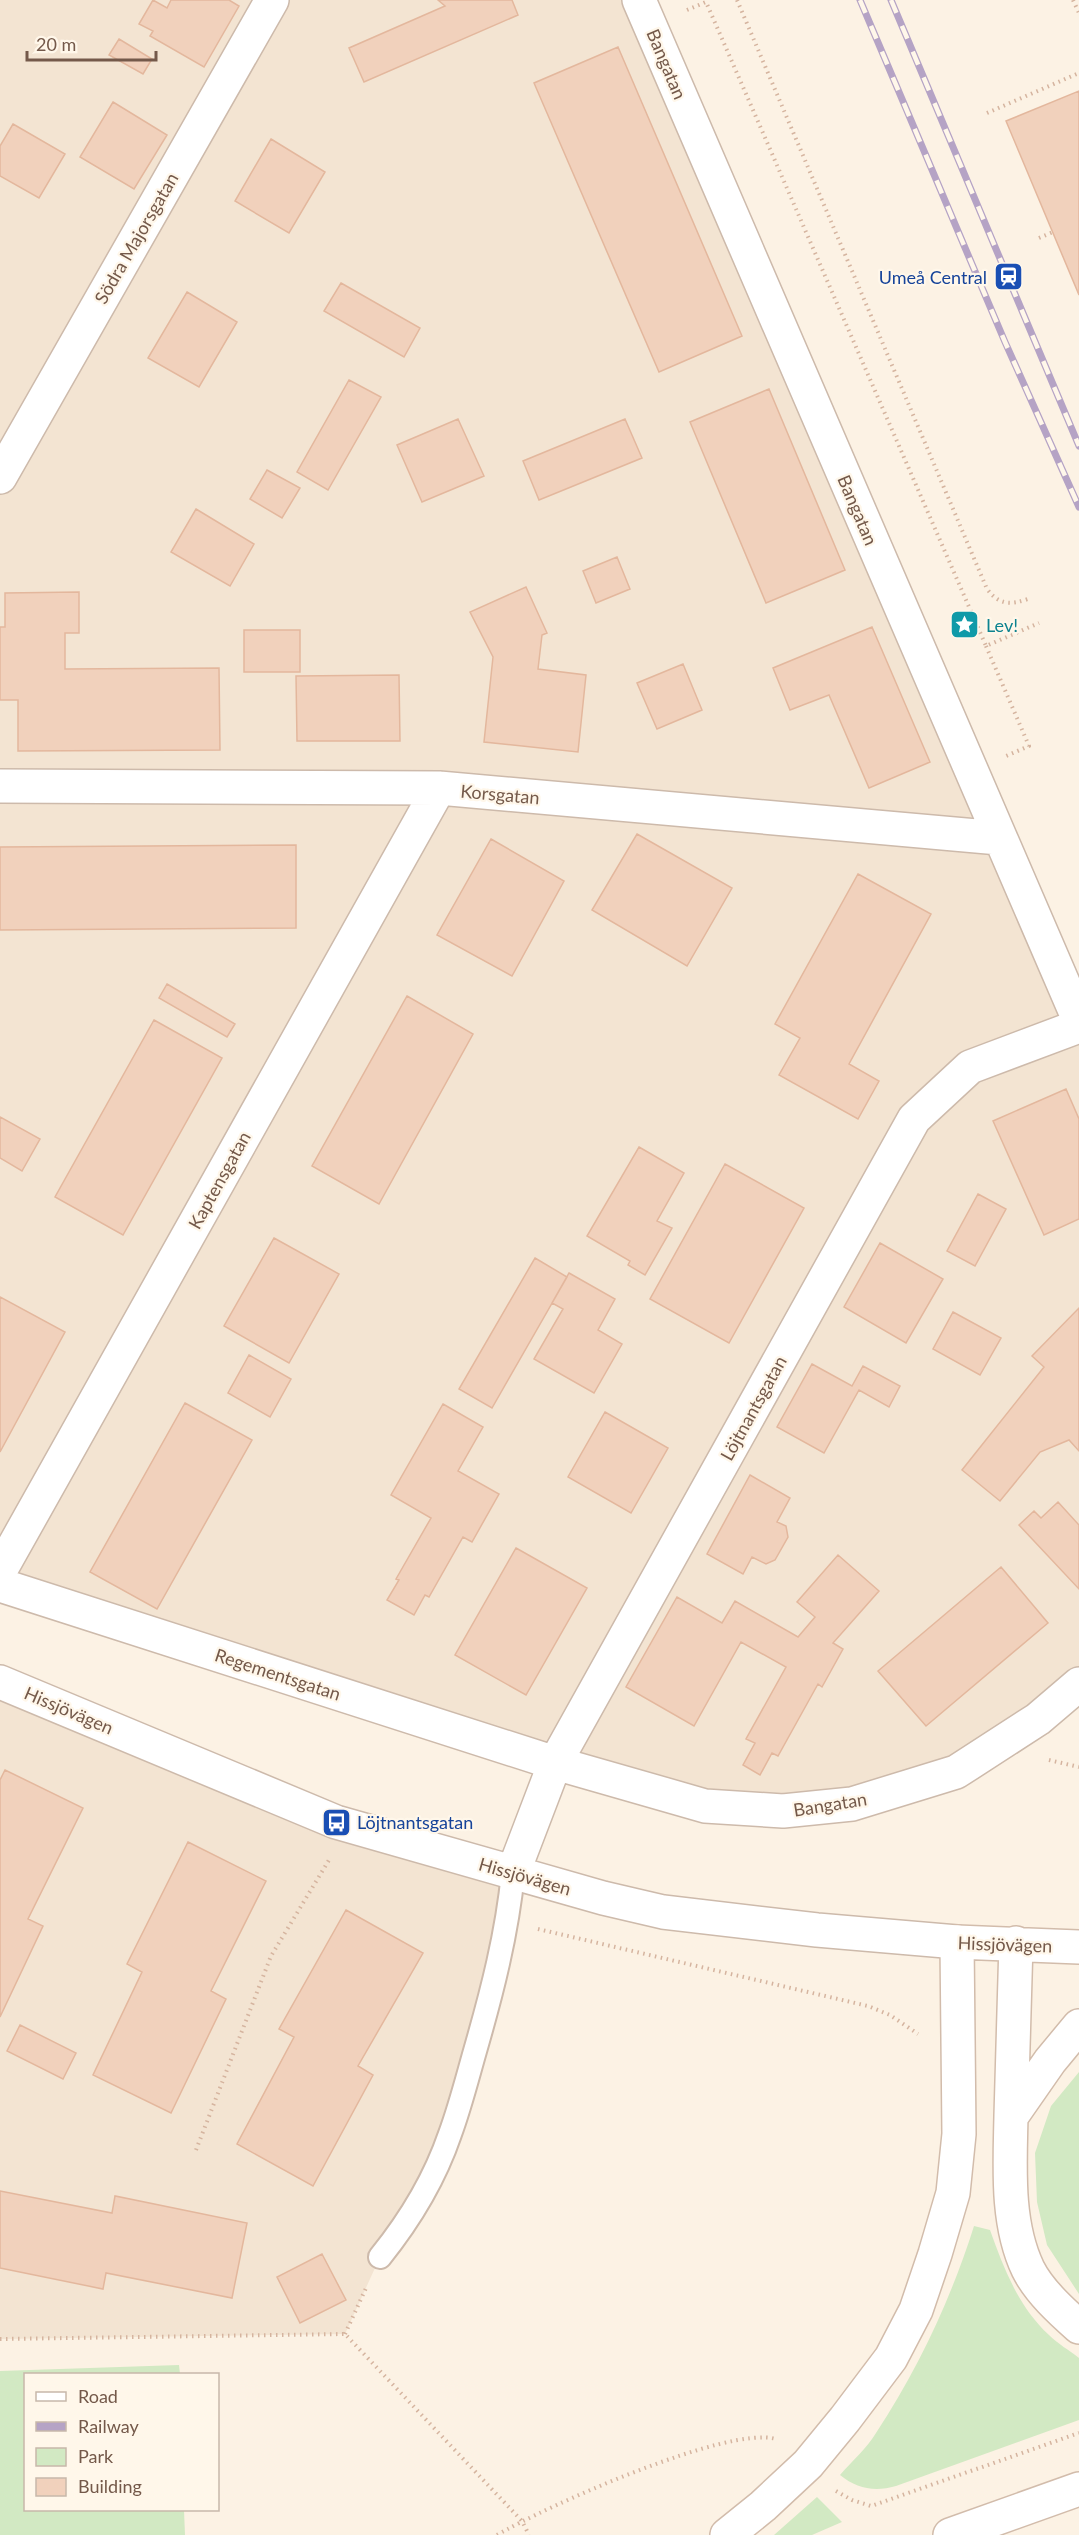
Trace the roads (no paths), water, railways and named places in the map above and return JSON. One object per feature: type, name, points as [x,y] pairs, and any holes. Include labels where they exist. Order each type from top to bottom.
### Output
[{"type":"street","name":"Södra Majorsgatan","points":[[0,477],[272,0]]},
{"type":"street","name":"Bangatan","points":[[644,12],[1079,1020]]},
{"type":"street","name":"Korsgatan","points":[[0,786],[439,788],[999,838]]},
{"type":"street","name":"Kaptensgatan","points":[[0,1571],[439,788]]},
{"type":"street","name":"Löjtnantsgatan","points":[[513,1873],[555,1763],[914,1119],[970,1067],[1079,1026]]},
{"type":"street","name":"Regementsgatan","points":[[0,1585],[555,1763]]},
{"type":"street","name":"Hissjövägen","points":[[0,1682],[349,1827],[603,1898],[663,1912],[817,1930],[957,1942],[1079,1947]]},
{"type":"street","name":"Bangatan","points":[[555,1763],[705,1806],[783,1811],[852,1804],[956,1772],[1038,1719],[1079,1684]]},
{"type":"street","points":[[727,2535],[808,2464],[891,2358],[916,2310],[952,2193],[959,2134],[957,1942]]},
{"type":"street","points":[[1016,1943],[1011,2117],[1011,2192],[1016,2232],[1029,2270],[1057,2307],[1079,2328]]},
{"type":"street","points":[[1011,2117],[1050,2061],[1079,2026]]},
{"type":"street","points":[[950,2535],[1079,2489]]},
{"type":"lane","points":[[380,2257],[396,2238],[434,2174],[450,2134],[485,2016],[508,1922],[513,1873]]},
{"type":"railway","points":[[860,0],[1005,342],[1079,507]]},
{"type":"railway","points":[[891,0],[1079,446]]},
{"type":"place","name":"Umeå Central","points":[[1008,277]]},
{"type":"place","name":"Lev!","points":[[965,625]]},
{"type":"place","name":"Löjtnantsgatan","points":[[336,1822]]}]
